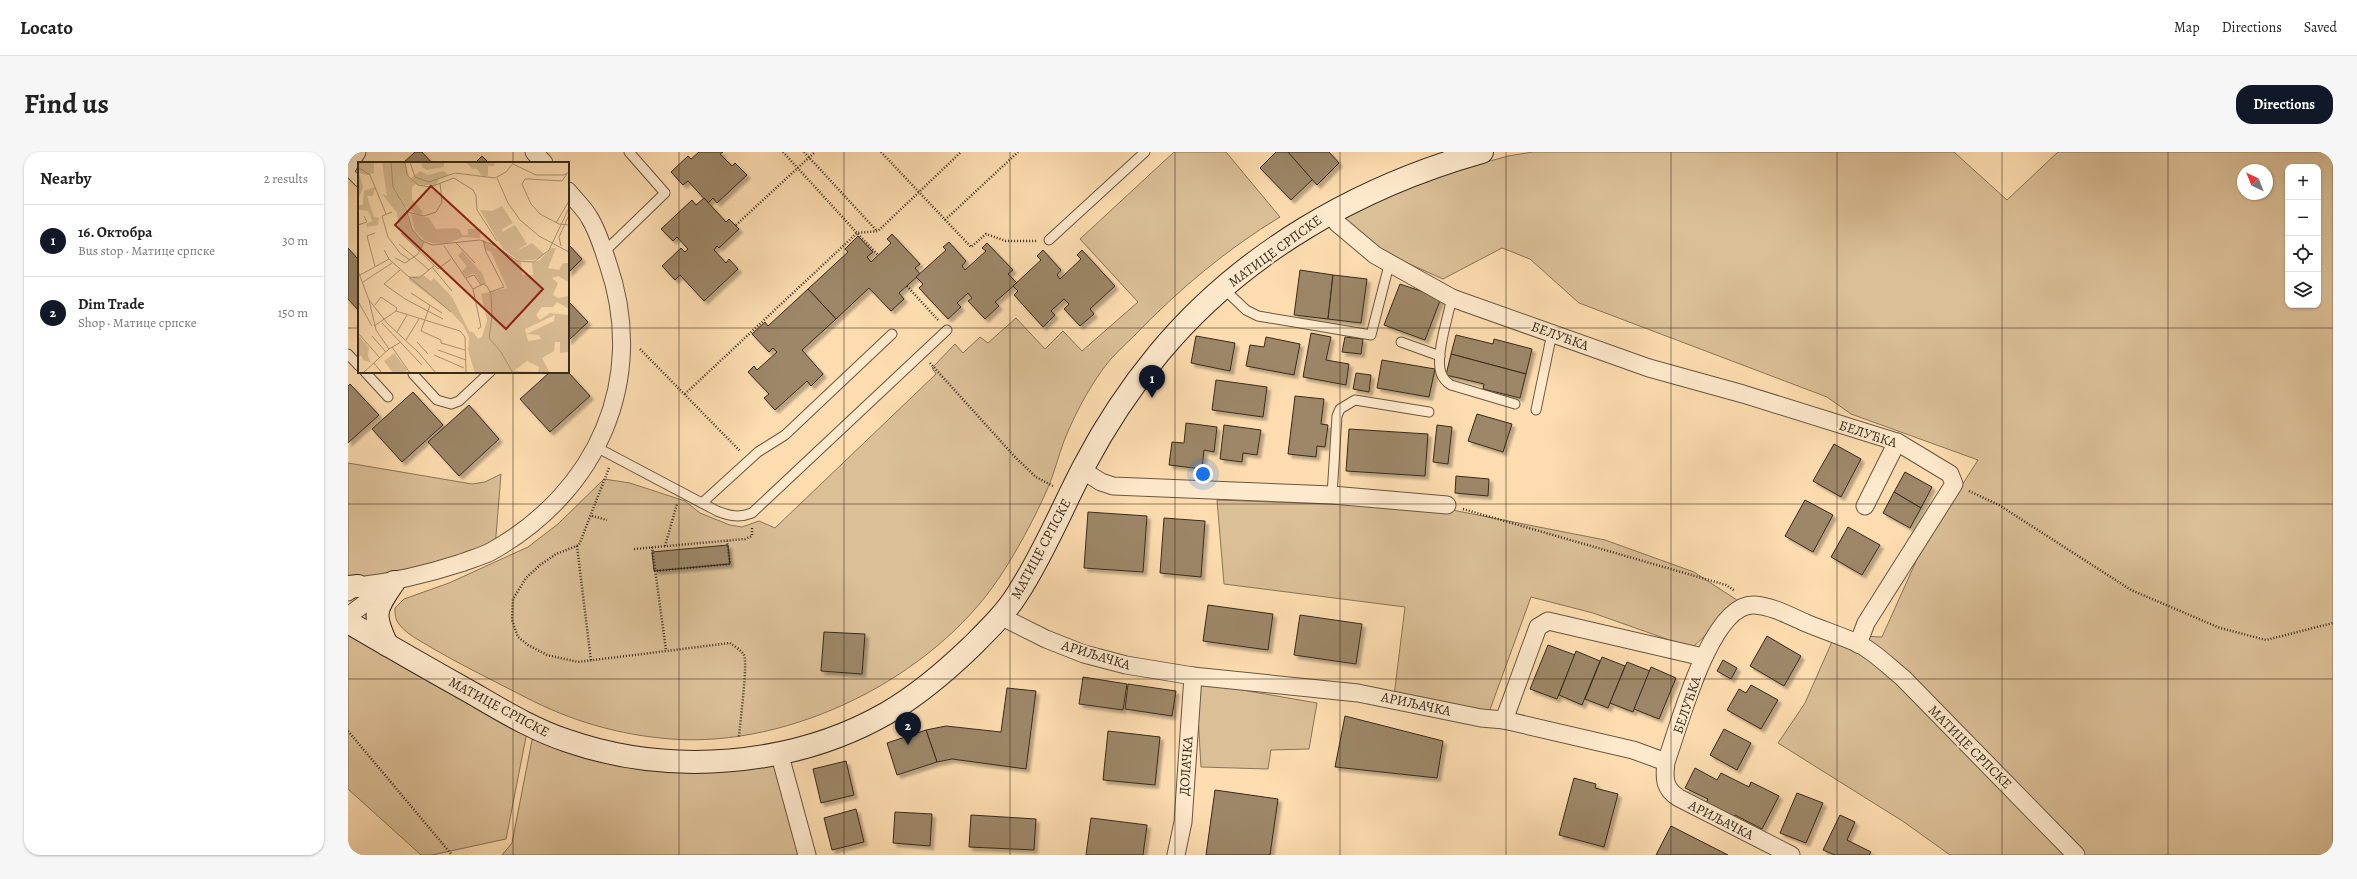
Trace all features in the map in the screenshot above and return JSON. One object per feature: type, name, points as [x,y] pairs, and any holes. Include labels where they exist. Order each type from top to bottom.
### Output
[{"type":"main road","name":"МАТИЦЕ СРПСКЕ","points":[[348,622],[532,727],[589,748],[635,758],[691,762],[725,761],[779,752],[810,745],[884,715],[940,676],[1002,617],[1034,567],[1082,470],[1113,416],[1138,379],[1186,323],[1223,288],[1268,253],[1330,212],[1403,178],[1470,154]]},
{"type":"main road","points":[[387,645],[377,623],[376,616],[380,601],[394,582]]},
{"type":"street","points":[[348,166],[357,152]]},
{"type":"street","points":[[534,152],[543,162]]},
{"type":"street","points":[[351,589],[394,582],[448,567],[490,552],[513,538],[549,511],[570,486],[596,447],[608,420],[616,394],[621,367],[622,332],[618,292],[604,252],[589,217],[569,192]]},
{"type":"street","name":"БЕЛУЋКА","points":[[1330,212],[1350,235],[1389,264],[1452,298],[1649,368],[1743,394],[1897,442],[1950,474],[1954,484]]},
{"type":"street","points":[[1865,506],[1897,442]]},
{"type":"street","points":[[1082,470],[1101,482],[1113,486],[1332,495],[1447,505]]},
{"type":"street","points":[[1754,605],[1775,610],[1858,644],[1866,623],[1954,484]]},
{"type":"street","points":[[348,616],[394,582]]},
{"type":"street","name":"БЕЛУЋКА","points":[[1666,762],[1703,658],[1717,631],[1731,614],[1743,607],[1754,605]]},
{"type":"street","name":"АРИЉАЧКА","points":[[1002,617],[1019,627],[1084,654],[1126,665],[1193,676],[1358,693],[1482,718],[1504,720],[1633,750],[1666,762],[1664,778],[1670,792],[1791,855]]},
{"type":"street","points":[[1504,720],[1538,627],[1548,621],[1703,658]]},
{"type":"street","name":"МАТИЦЕ СРПСКЕ","points":[[1858,644],[1903,678],[2076,855]]},
{"type":"street","name":"ДОЛАЧКА","points":[[1176,855],[1182,822],[1193,676]]},
{"type":"street","points":[[779,752],[807,855]]},
{"type":"lane","points":[[604,252],[665,193],[629,152]]},
{"type":"lane","points":[[1049,240],[1145,152]]},
{"type":"lane","points":[[348,171],[358,181]]},
{"type":"lane","name":"МАТИЦЕ СРПСКЕ","points":[[1223,288],[1246,310],[1258,316],[1371,335],[1389,264]]},
{"type":"lane","points":[[1452,298],[1440,356],[1440,372],[1444,380],[1451,385],[1515,404]]},
{"type":"lane","points":[[596,447],[702,503],[728,515],[743,517],[748,515],[947,330]]},
{"type":"lane","points":[[1536,410],[1552,333]]},
{"type":"lane","points":[[702,503],[749,460],[785,435],[892,334]]},
{"type":"lane","points":[[1401,342],[1440,356]]},
{"type":"lane","points":[[348,354],[358,365]]},
{"type":"lane","points":[[366,373],[388,397]]},
{"type":"lane","points":[[413,374],[437,400],[451,404],[459,401],[489,373]]},
{"type":"lane","points":[[1332,495],[1337,416],[1346,404],[1354,400],[1429,412]]},
{"type":"path","points":[[783,152],[878,255]]},
{"type":"path","points":[[804,152],[878,231]]},
{"type":"path","points":[[736,225],[815,152]]},
{"type":"path","points":[[881,152],[971,247],[986,234],[1006,242],[1025,243],[1049,240]]},
{"type":"path","points":[[685,394],[857,233],[878,231],[961,152]]},
{"type":"path","points":[[945,220],[1018,152]]},
{"type":"path","points":[[907,286],[947,330]]},
{"type":"path","points":[[622,332],[749,460]]},
{"type":"path","points":[[922,354],[1036,478]]},
{"type":"path","points":[[614,457],[582,540],[577,546],[556,554],[540,565],[526,578],[513,599],[512,620],[518,637],[528,645],[547,655],[578,662],[730,643],[743,654],[747,665],[740,712],[739,737]]},
{"type":"path","points":[[1954,484],[1999,505],[2131,590],[2220,628],[2266,640],[2333,623]]},
{"type":"path","points":[[665,546],[681,493]]},
{"type":"path","points":[[1447,505],[1726,585],[1754,605]]},
{"type":"path","points":[[634,549],[745,539],[752,536],[752,527],[748,515]]},
{"type":"path","points":[[592,516],[607,520]]},
{"type":"path","points":[[654,571],[730,564],[727,541]]},
{"type":"path","points":[[577,546],[591,661]]},
{"type":"path","points":[[652,547],[654,571],[666,650]]},
{"type":"path","points":[[348,731],[452,855]]},
{"type":"shaded area","points":[[1174,152],[1226,152],[1280,217],[1260,229],[1186,286],[1151,318],[1110,360],[1086,395],[1064,441],[1052,478],[1042,502],[999,578],[971,614],[936,647],[897,675],[855,699],[810,718],[763,732],[717,739],[671,739],[652,737],[596,726],[542,706],[432,648],[410,635],[398,622],[395,608],[404,599],[449,583],[528,547],[558,524],[604,479],[630,483],[685,501],[700,513],[730,525],[742,527],[759,521],[775,528],[936,374],[932,368],[955,344],[963,353],[980,337],[988,343],[1016,318],[1045,349],[1063,331],[1082,351],[1138,302],[1080,239]]},
{"type":"shaded area","points":[[1533,152],[1954,152],[2007,200],[2058,152],[2333,152],[2333,855],[1950,855],[1904,822],[1778,743],[1805,703],[1835,635],[1882,637],[1922,548],[1978,460],[1851,414],[1827,397],[1579,303],[1530,259],[1502,248],[1443,279],[1374,248],[1333,218],[1412,183],[1508,156]]},
{"type":"shaded area","points":[[348,463],[472,484],[485,482],[501,474],[495,548],[473,556],[348,583]]},
{"type":"shaded area","points":[[1217,500],[1442,508],[1605,540],[1694,572],[1749,608],[1726,616],[1692,648],[1593,613],[1531,597],[1488,715],[1394,696],[1405,607],[1224,584]]},
{"type":"shaded area","points":[[348,629],[527,732],[506,839],[432,855],[421,855],[348,789]]},
{"type":"shaded area","points":[[1196,682],[1317,703],[1309,749],[1271,750],[1268,769],[1201,767]]},
{"type":"shaded area","points":[[533,735],[554,744],[780,761],[805,855],[502,855],[512,843]]},
{"type":"building","points":[[415,152],[422,152],[431,162],[404,162]]},
{"type":"building","points":[[699,152],[723,152],[720,154],[732,166],[735,163],[747,175],[717,203],[713,198],[708,203],[688,181],[683,185],[671,172],[688,156],[691,159]]},
{"type":"building","points":[[1276,152],[1288,152],[1313,179],[1291,200],[1260,168]]},
{"type":"building","points":[[1288,152],[1329,152],[1339,163],[1317,185]]},
{"type":"building","points":[[482,156],[488,162],[476,162]]},
{"type":"building","points":[[704,198],[726,222],[729,219],[739,229],[719,248],[717,246],[714,250],[726,263],[729,259],[738,269],[704,301],[680,275],[675,280],[662,266],[681,248],[685,252],[688,249],[677,237],[673,241],[661,229],[692,200],[696,205]]},
{"type":"building","points":[[892,234],[920,264],[915,268],[920,274],[899,293],[904,299],[891,311],[869,288],[836,319],[808,289],[848,252],[845,249],[858,236],[873,252],[867,257],[871,262],[891,243],[887,239]]},
{"type":"building","points":[[949,242],[966,261],[962,266],[965,270],[986,251],[982,248],[987,243],[1013,270],[1008,274],[1017,283],[995,302],[999,306],[985,319],[968,301],[972,298],[968,293],[957,303],[961,307],[948,319],[919,288],[923,284],[916,277],[946,250],[943,247]]},
{"type":"building","points":[[569,245],[582,259],[569,272]]},
{"type":"building","points":[[348,248],[357,258],[358,257],[358,310],[348,299]]},
{"type":"building","points":[[1043,250],[1061,270],[1057,275],[1060,279],[1081,259],[1077,255],[1082,250],[1115,286],[1090,309],[1094,314],[1080,326],[1064,309],[1069,304],[1064,299],[1051,311],[1055,315],[1043,327],[1014,295],[1018,291],[1013,286],[1041,260],[1037,256]]},
{"type":"building","points":[[1300,270],[1333,275],[1328,319],[1294,315]]},
{"type":"building","points":[[1333,275],[1367,279],[1361,323],[1328,319]]},
{"type":"building","points":[[1400,284],[1441,298],[1425,340],[1384,325]]},
{"type":"building","points":[[808,289],[836,319],[802,350],[823,374],[811,386],[807,381],[775,410],[764,398],[769,394],[748,372],[754,366],[757,370],[777,352],[773,348],[769,352],[752,334],[765,322],[768,326]]},
{"type":"building","points":[[569,302],[588,322],[569,340]]},
{"type":"building","points":[[1311,333],[1331,337],[1326,360],[1349,364],[1346,385],[1303,377]]},
{"type":"building","points":[[1456,335],[1493,344],[1494,339],[1532,349],[1526,374],[1451,354]]},
{"type":"building","points":[[1196,336],[1235,343],[1230,371],[1191,363]]},
{"type":"building","points":[[1266,337],[1300,344],[1294,375],[1246,366],[1250,345],[1264,347]]},
{"type":"building","points":[[1345,337],[1363,339],[1361,354],[1342,352]]},
{"type":"building","points":[[1451,354],[1526,374],[1520,398],[1483,389],[1484,384],[1446,375]]},
{"type":"building","points":[[1382,360],[1435,369],[1429,397],[1377,388]]},
{"type":"building","points":[[549,373],[569,373],[590,396],[550,432],[520,399]]},
{"type":"building","points":[[1356,373],[1371,375],[1369,392],[1353,389]]},
{"type":"building","points":[[1216,380],[1267,387],[1263,417],[1212,410]]},
{"type":"building","points":[[350,384],[379,415],[348,443],[348,386]]},
{"type":"building","points":[[413,392],[443,425],[402,462],[372,429]]},
{"type":"building","points":[[1295,396],[1324,399],[1321,424],[1328,425],[1325,447],[1317,446],[1316,457],[1288,454]]},
{"type":"building","points":[[469,405],[499,439],[459,476],[428,442]]},
{"type":"building","points":[[1477,414],[1512,424],[1503,452],[1468,441]]},
{"type":"building","points":[[1186,423],[1217,427],[1214,452],[1204,450],[1202,469],[1169,465],[1172,442],[1184,443]]},
{"type":"building","points":[[1224,425],[1261,430],[1257,455],[1243,453],[1242,462],[1220,459]]},
{"type":"building","points":[[1437,425],[1452,427],[1448,464],[1433,462]]},
{"type":"building","points":[[1349,429],[1428,434],[1425,476],[1346,471]]},
{"type":"building","points":[[1834,444],[1861,459],[1841,497],[1813,481]]},
{"type":"building","points":[[1905,472],[1932,487],[1921,508],[1894,492]]},
{"type":"building","points":[[1456,476],[1489,479],[1488,496],[1455,493]]},
{"type":"building","points":[[1894,492],[1921,508],[1910,528],[1883,513]]},
{"type":"building","points":[[1805,500],[1833,515],[1813,552],[1785,536]]},
{"type":"building","points":[[1088,512],[1147,516],[1143,572],[1084,568]]},
{"type":"building","points":[[1164,518],[1205,521],[1201,577],[1160,573]]},
{"type":"building","points":[[1848,527],[1880,545],[1862,575],[1831,557]]},
{"type":"building","points":[[728,545],[730,564],[654,571],[652,552]]},
{"type":"building","points":[[1208,605],[1273,614],[1268,650],[1203,641]]},
{"type":"building","points":[[1300,615],[1362,624],[1356,664],[1294,655]]},
{"type":"building","points":[[824,632],[865,634],[862,674],[821,671]]},
{"type":"building","points":[[1767,636],[1801,656],[1784,686],[1750,666]]},
{"type":"building","points":[[1548,645],[1575,655],[1557,699],[1530,689]]},
{"type":"building","points":[[1576,651],[1600,661],[1582,705],[1559,695]]},
{"type":"building","points":[[1602,657],[1625,666],[1608,708],[1585,699]]},
{"type":"building","points":[[1723,660],[1737,668],[1731,679],[1717,671]]},
{"type":"building","points":[[1627,662],[1650,671],[1633,712],[1610,703]]},
{"type":"building","points":[[1651,667],[1676,678],[1659,719],[1634,709]]},
{"type":"building","points":[[1083,677],[1127,684],[1123,710],[1079,704]]},
{"type":"building","points":[[1128,684],[1176,691],[1172,716],[1125,709]]},
{"type":"building","points":[[1751,685],[1778,700],[1761,729],[1727,710],[1739,689],[1746,693]]},
{"type":"building","points":[[1007,688],[1036,691],[1026,769],[952,759],[937,762],[926,730],[946,726],[1001,732]]},
{"type":"building","points":[[1345,716],[1443,741],[1437,778],[1335,767]]},
{"type":"building","points":[[1724,729],[1751,743],[1737,770],[1710,755]]},
{"type":"building","points":[[926,730],[937,762],[897,775],[887,743]]},
{"type":"building","points":[[1108,731],[1160,737],[1155,785],[1103,780]]},
{"type":"building","points":[[846,761],[854,795],[821,803],[813,769]]},
{"type":"building","points":[[1695,768],[1717,780],[1721,773],[1749,787],[1751,782],[1779,796],[1762,829],[1735,815],[1733,818],[1705,805],[1708,799],[1685,788]]},
{"type":"building","points":[[1574,778],[1596,784],[1595,788],[1618,794],[1604,847],[1559,835]]},
{"type":"building","points":[[1215,790],[1278,799],[1270,855],[1206,855]]},
{"type":"building","points":[[1797,793],[1823,803],[1806,843],[1780,833]]},
{"type":"building","points":[[856,809],[864,842],[832,850],[824,818]]},
{"type":"building","points":[[895,812],[932,814],[930,846],[893,843]]},
{"type":"building","points":[[971,815],[1036,819],[1034,850],[969,847]]},
{"type":"building","points":[[1840,815],[1855,822],[1847,840],[1871,852],[1869,855],[1835,855],[1823,850]]},
{"type":"building","points":[[1091,818],[1147,825],[1143,855],[1086,855]]},
{"type":"building","points":[[1671,826],[1728,855],[1656,855]]},
{"type":"place","name":"16. Октобра","points":[[1152,398]]},
{"type":"place","name":"Dim Trade","points":[[908,745]]}]
